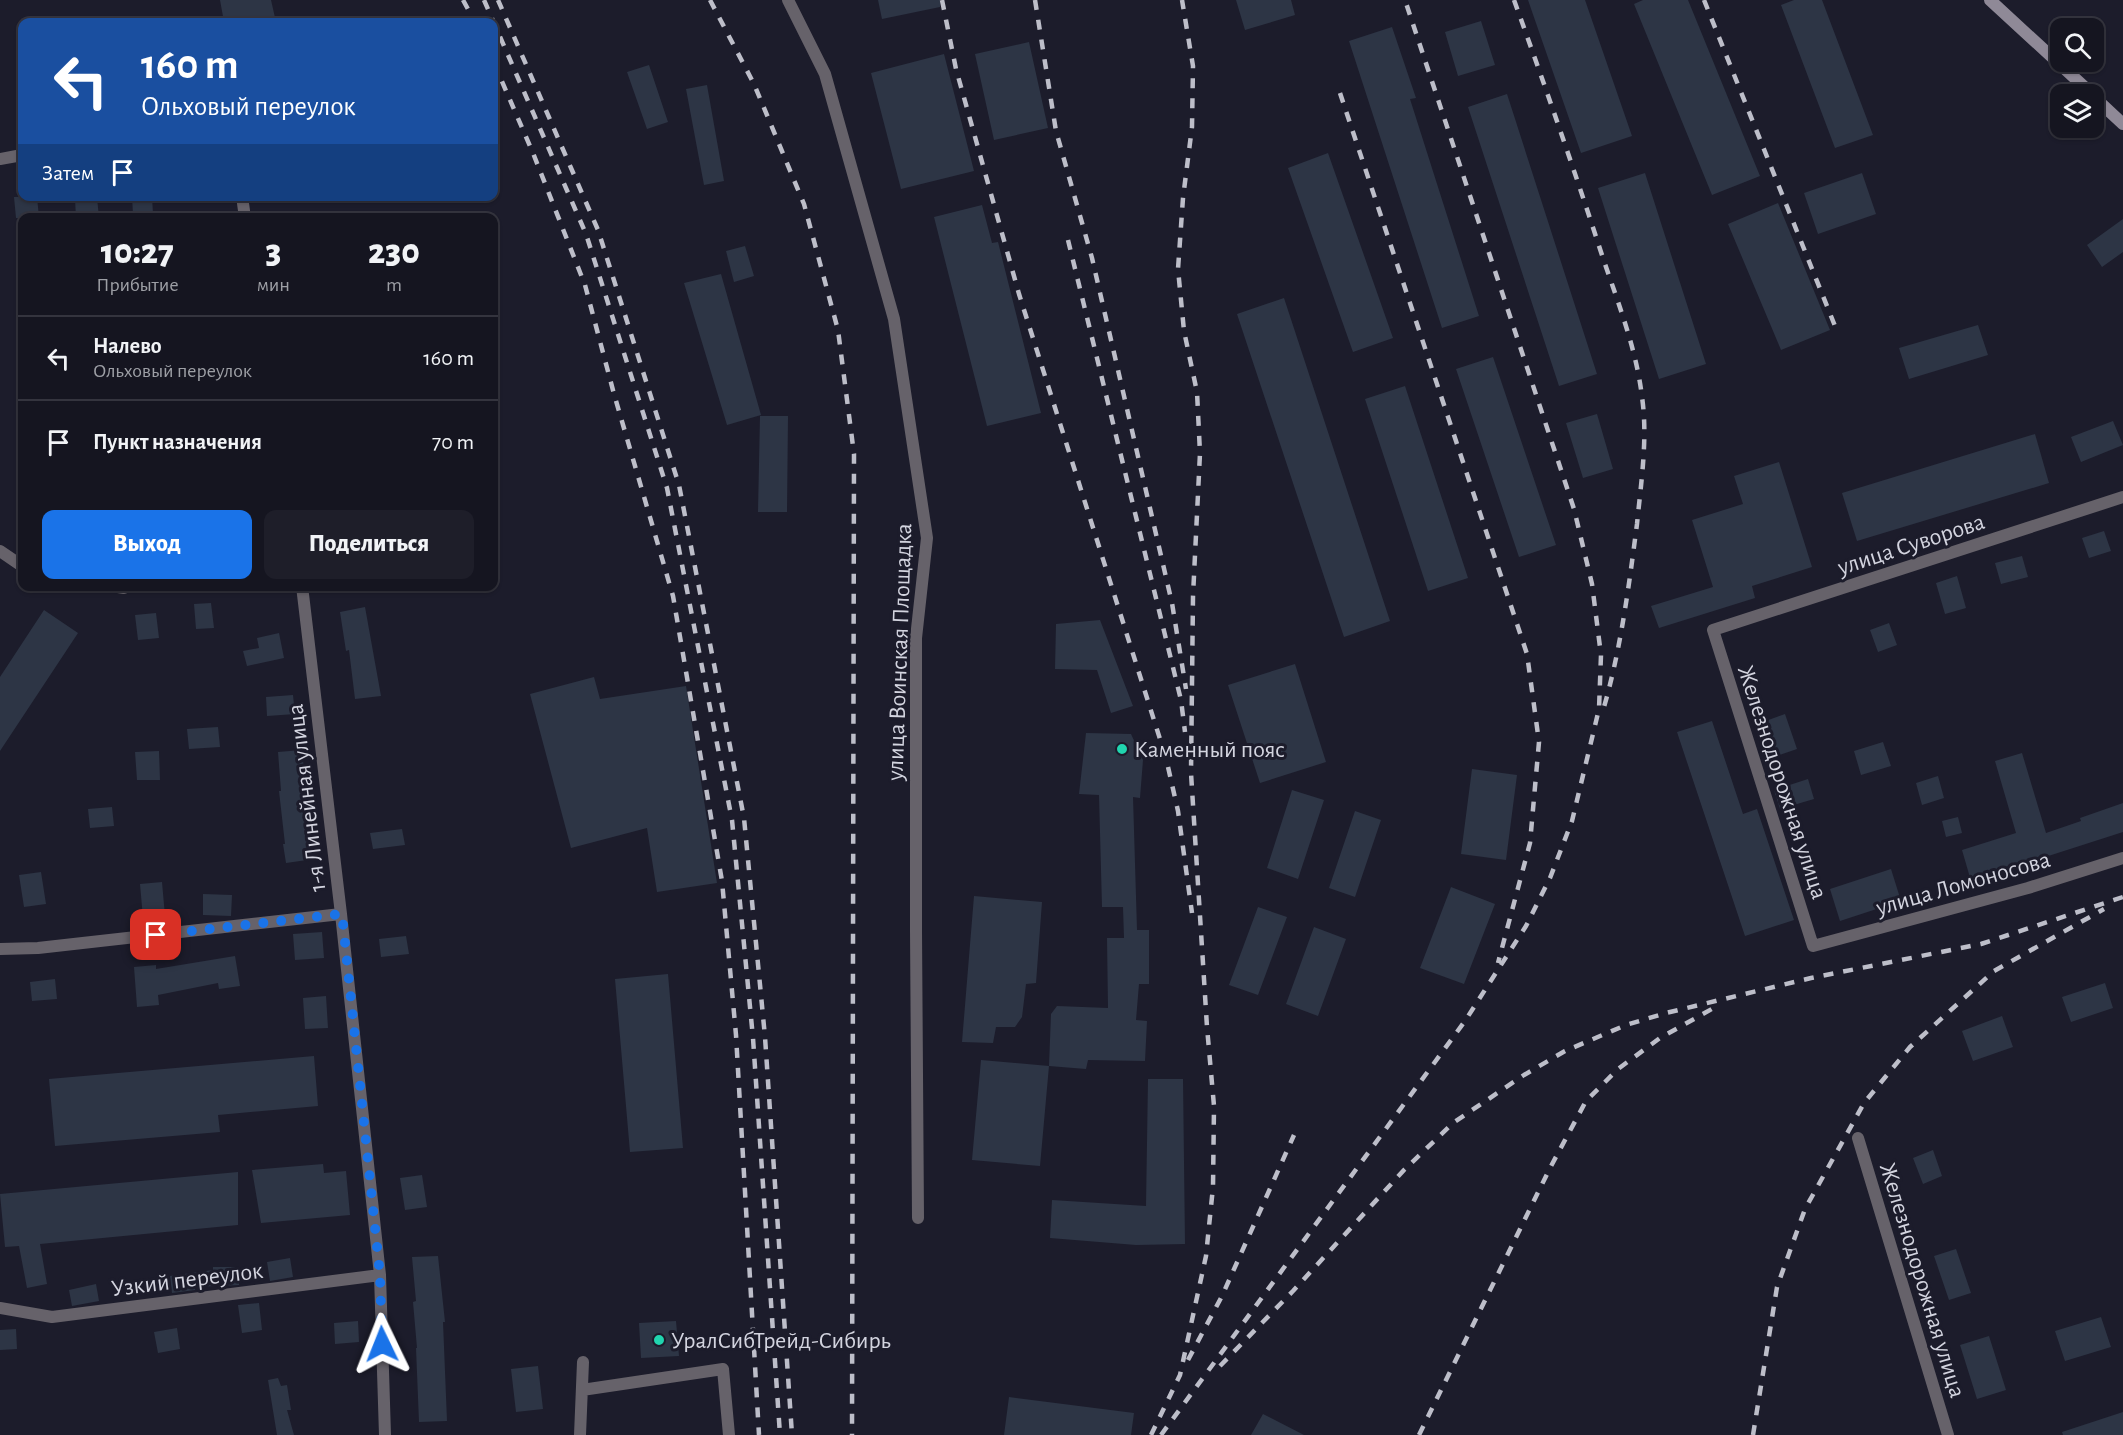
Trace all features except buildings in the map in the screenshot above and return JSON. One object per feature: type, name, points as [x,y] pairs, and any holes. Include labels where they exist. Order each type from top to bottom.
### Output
[{"type":"main road","points":[[1990,0],[2080,84]]},
{"type":"main road","points":[[2104,106],[2123,124]]},
{"type":"street","name":"улица Воинская Площадка","points":[[788,0],[825,74],[894,319],[927,538],[916,638],[918,1218]]},
{"type":"street","points":[[0,159],[18,156]]},
{"type":"street","name":"улица Суворова","points":[[1713,630],[2123,497]]},
{"type":"street","points":[[0,551],[18,563]]},
{"type":"street","name":"1-я Линейная улица","points":[[303,591],[342,914],[380,1275],[385,1435]]},
{"type":"street","name":"Железнодорожная улица","points":[[1713,630],[1813,946]]},
{"type":"street","name":"улица Ломоносова","points":[[1813,946],[2028,888],[2123,858]]},
{"type":"street","points":[[0,949],[38,948],[342,914]]},
{"type":"street","name":"Железнодорожная улица","points":[[1858,1138],[1948,1435]]},
{"type":"street","name":"Узкий переулок","points":[[0,1308],[52,1317],[380,1275]]},
{"type":"street","points":[[580,1435],[583,1362]]},
{"type":"street","points":[[582,1390],[723,1369],[729,1435]]},
{"type":"railway","points":[[463,0],[473,18]]},
{"type":"railway","points":[[484,0],[492,18]]},
{"type":"railway","points":[[498,0],[598,230],[679,485],[744,818],[765,1037],[792,1435]]},
{"type":"railway","points":[[710,0],[754,84],[804,204],[838,330],[854,454],[852,1435]]},
{"type":"railway","points":[[942,0],[956,69],[1019,294],[1166,758],[1178,811],[1192,913]]},
{"type":"railway","points":[[1035,0],[1056,131],[1092,258],[1172,603],[1186,689]]},
{"type":"railway","points":[[1151,1435],[1180,1375],[1206,1256],[1213,1187],[1214,1106],[1191,773],[1193,596],[1200,453],[1197,392],[1184,331],[1178,269],[1183,198],[1192,127],[1193,66],[1182,0]]},
{"type":"railway","points":[[1161,1435],[1465,1021],[1526,926],[1550,878],[1572,821],[1599,709],[1601,655],[1592,584],[1574,509],[1405,0]]},
{"type":"railway","points":[[1514,0],[1625,322],[1642,397],[1644,444],[1637,524],[1620,639],[1604,707]]},
{"type":"railway","points":[[1704,0],[1835,326]]},
{"type":"railway","points":[[498,32],[586,234],[667,488],[732,820],[753,1038],[780,1435]]},
{"type":"railway","points":[[498,72],[533,153],[585,285],[673,596],[722,881],[736,1035],[759,1435]]},
{"type":"railway","points":[[1340,93],[1527,654],[1539,742],[1530,843],[1498,963]]},
{"type":"railway","points":[[1068,240],[1181,700],[1185,732]]},
{"type":"railway","points":[[1220,1366],[1293,1291],[1404,1170],[1453,1123],[1524,1075],[1565,1051],[1626,1025],[1666,1013],[1811,978],[1981,944],[2123,897]]},
{"type":"railway","points":[[1753,1435],[1777,1287],[1805,1209],[1864,1103],[1910,1047],[1994,971],[2104,909]]},
{"type":"railway","points":[[1419,1435],[1550,1168],[1586,1101],[1618,1069],[1660,1038],[1719,1005]]},
{"type":"railway","points":[[1188,1360],[1222,1296],[1294,1135]]},
{"type":"place","name":"Каменный пояс","points":[[1122,749]]},
{"type":"place","name":"УралСибТрейд-Сибирь","points":[[659,1340]]},
{"type":"route","points":[[156,935],[342,914],[380,1275],[382,1344]]}]
